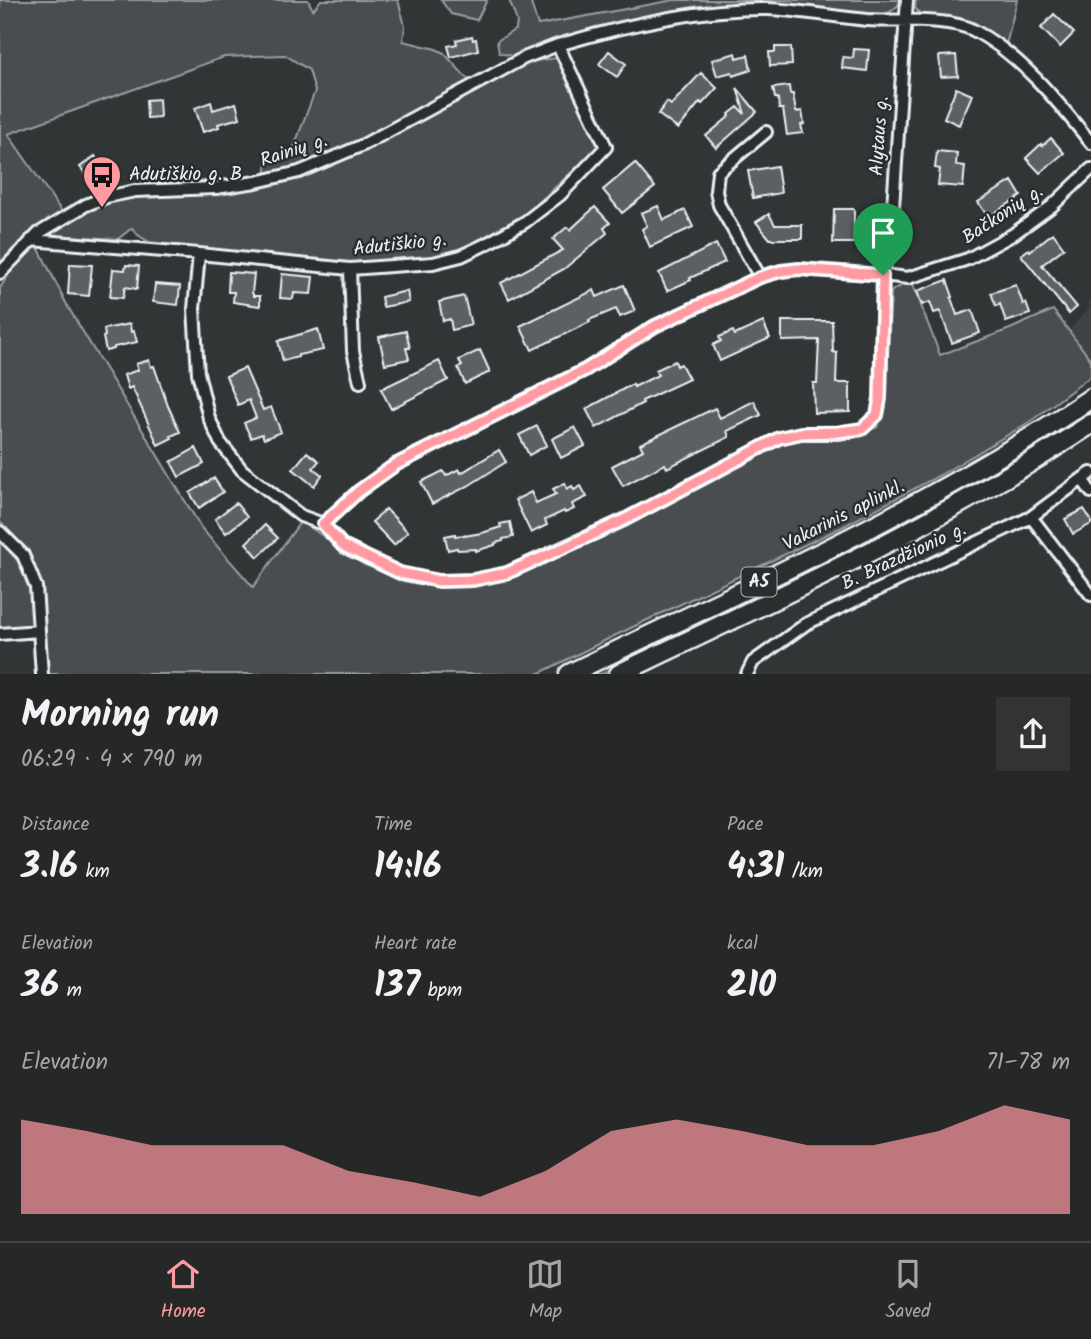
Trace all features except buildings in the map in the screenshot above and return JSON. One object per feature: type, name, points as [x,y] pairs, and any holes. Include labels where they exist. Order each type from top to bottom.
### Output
[{"type":"highway","points":[[1072,411],[1091,383]]},
{"type":"highway","name":"Vakarinis aplinkl.","points":[[569,674],[877,524],[998,457],[1091,398]]},
{"type":"highway","name":"A5","points":[[619,674],[954,508],[1014,474],[1091,424]]},
{"type":"street","name":"Alytaus g.","points":[[199,254],[194,309],[198,373],[209,418],[220,442],[242,470],[300,516],[323,524],[343,546],[400,573],[439,581],[473,580],[507,573],[624,520],[779,438],[801,433],[862,429],[877,415],[880,398],[883,275],[893,207],[907,0]]},
{"type":"street","points":[[558,45],[656,22],[732,10],[768,9],[867,20],[948,23],[964,26],[1011,56],[1064,109],[1091,143]]},
{"type":"street","name":"Rainių g.","points":[[0,273],[39,233],[86,205],[106,197],[135,191],[216,188],[299,172],[363,145],[524,58],[558,45]]},
{"type":"street","name":"Adutiškio g.","points":[[31,240],[350,269],[433,263],[461,256],[525,222],[560,195],[606,147],[558,45]]},
{"type":"street","points":[[760,277],[719,205],[716,191],[718,172],[766,132]]},
{"type":"street","name":"Bačkonių g.","points":[[323,524],[359,491],[395,465],[585,370],[655,326],[760,277],[799,269],[908,278],[968,258],[1012,235],[1052,206],[1091,169]]},
{"type":"street","points":[[350,269],[353,351],[360,382]]},
{"type":"street","points":[[1087,476],[1091,492]]},
{"type":"street","name":"B. Brazdžionio g.","points":[[747,674],[753,662],[806,624],[1031,517],[1087,476]]},
{"type":"street","points":[[1031,517],[1091,595]]},
{"type":"street","points":[[0,532],[23,555],[36,587],[42,674]]},
{"type":"street","points":[[0,635],[39,631]]},
{"type":"shaded area","points":[[0,0],[308,0],[313,10],[321,0],[398,0],[405,26],[403,41],[444,53],[474,86],[513,64],[557,58],[599,141],[598,148],[527,213],[472,244],[435,257],[351,263],[292,259],[149,242],[132,228],[118,239],[49,235],[51,231],[85,210],[135,195],[218,193],[266,185],[267,162],[292,152],[315,91],[309,70],[285,55],[224,57],[8,134],[62,212],[21,241],[0,264]]},
{"type":"shaded area","points":[[441,0],[487,0],[477,20],[451,14]]},
{"type":"shaded area","points":[[509,0],[530,0],[538,25],[674,0],[901,0],[893,10],[881,14],[761,3],[725,6],[595,27],[512,56],[499,53],[497,41],[516,29],[517,21]]},
{"type":"shaded area","points":[[916,0],[1017,0],[1006,45],[977,27],[920,14],[915,8]]},
{"type":"shaded area","points":[[38,247],[68,307],[202,529],[253,587],[301,521],[365,565],[400,577],[505,578],[545,562],[779,444],[806,438],[855,437],[877,427],[885,411],[891,292],[912,282],[940,355],[1053,310],[1091,360],[1091,376],[1031,421],[942,474],[842,527],[538,674],[47,674],[40,582],[25,549],[0,522],[0,288],[21,259]]},
{"type":"shaded area","points":[[1091,300],[1091,360],[1069,331],[1090,307],[1087,303]]},
{"type":"shaded area","points":[[1091,410],[1091,415],[949,504],[791,584],[602,674],[587,674],[913,514],[1003,465]]},
{"type":"shaded area","points":[[0,539],[24,569],[30,589],[35,627],[0,630]]},
{"type":"place","name":"Adutiškio g. B","points":[[102,209]]},
{"type":"route","points":[[799,269],[883,275],[880,398],[877,415],[862,429],[801,433],[779,438],[624,520],[566,547],[507,573],[473,580],[439,581],[400,573],[343,546],[323,524],[359,491],[395,465],[585,370],[655,326],[760,277],[799,269]]}]
